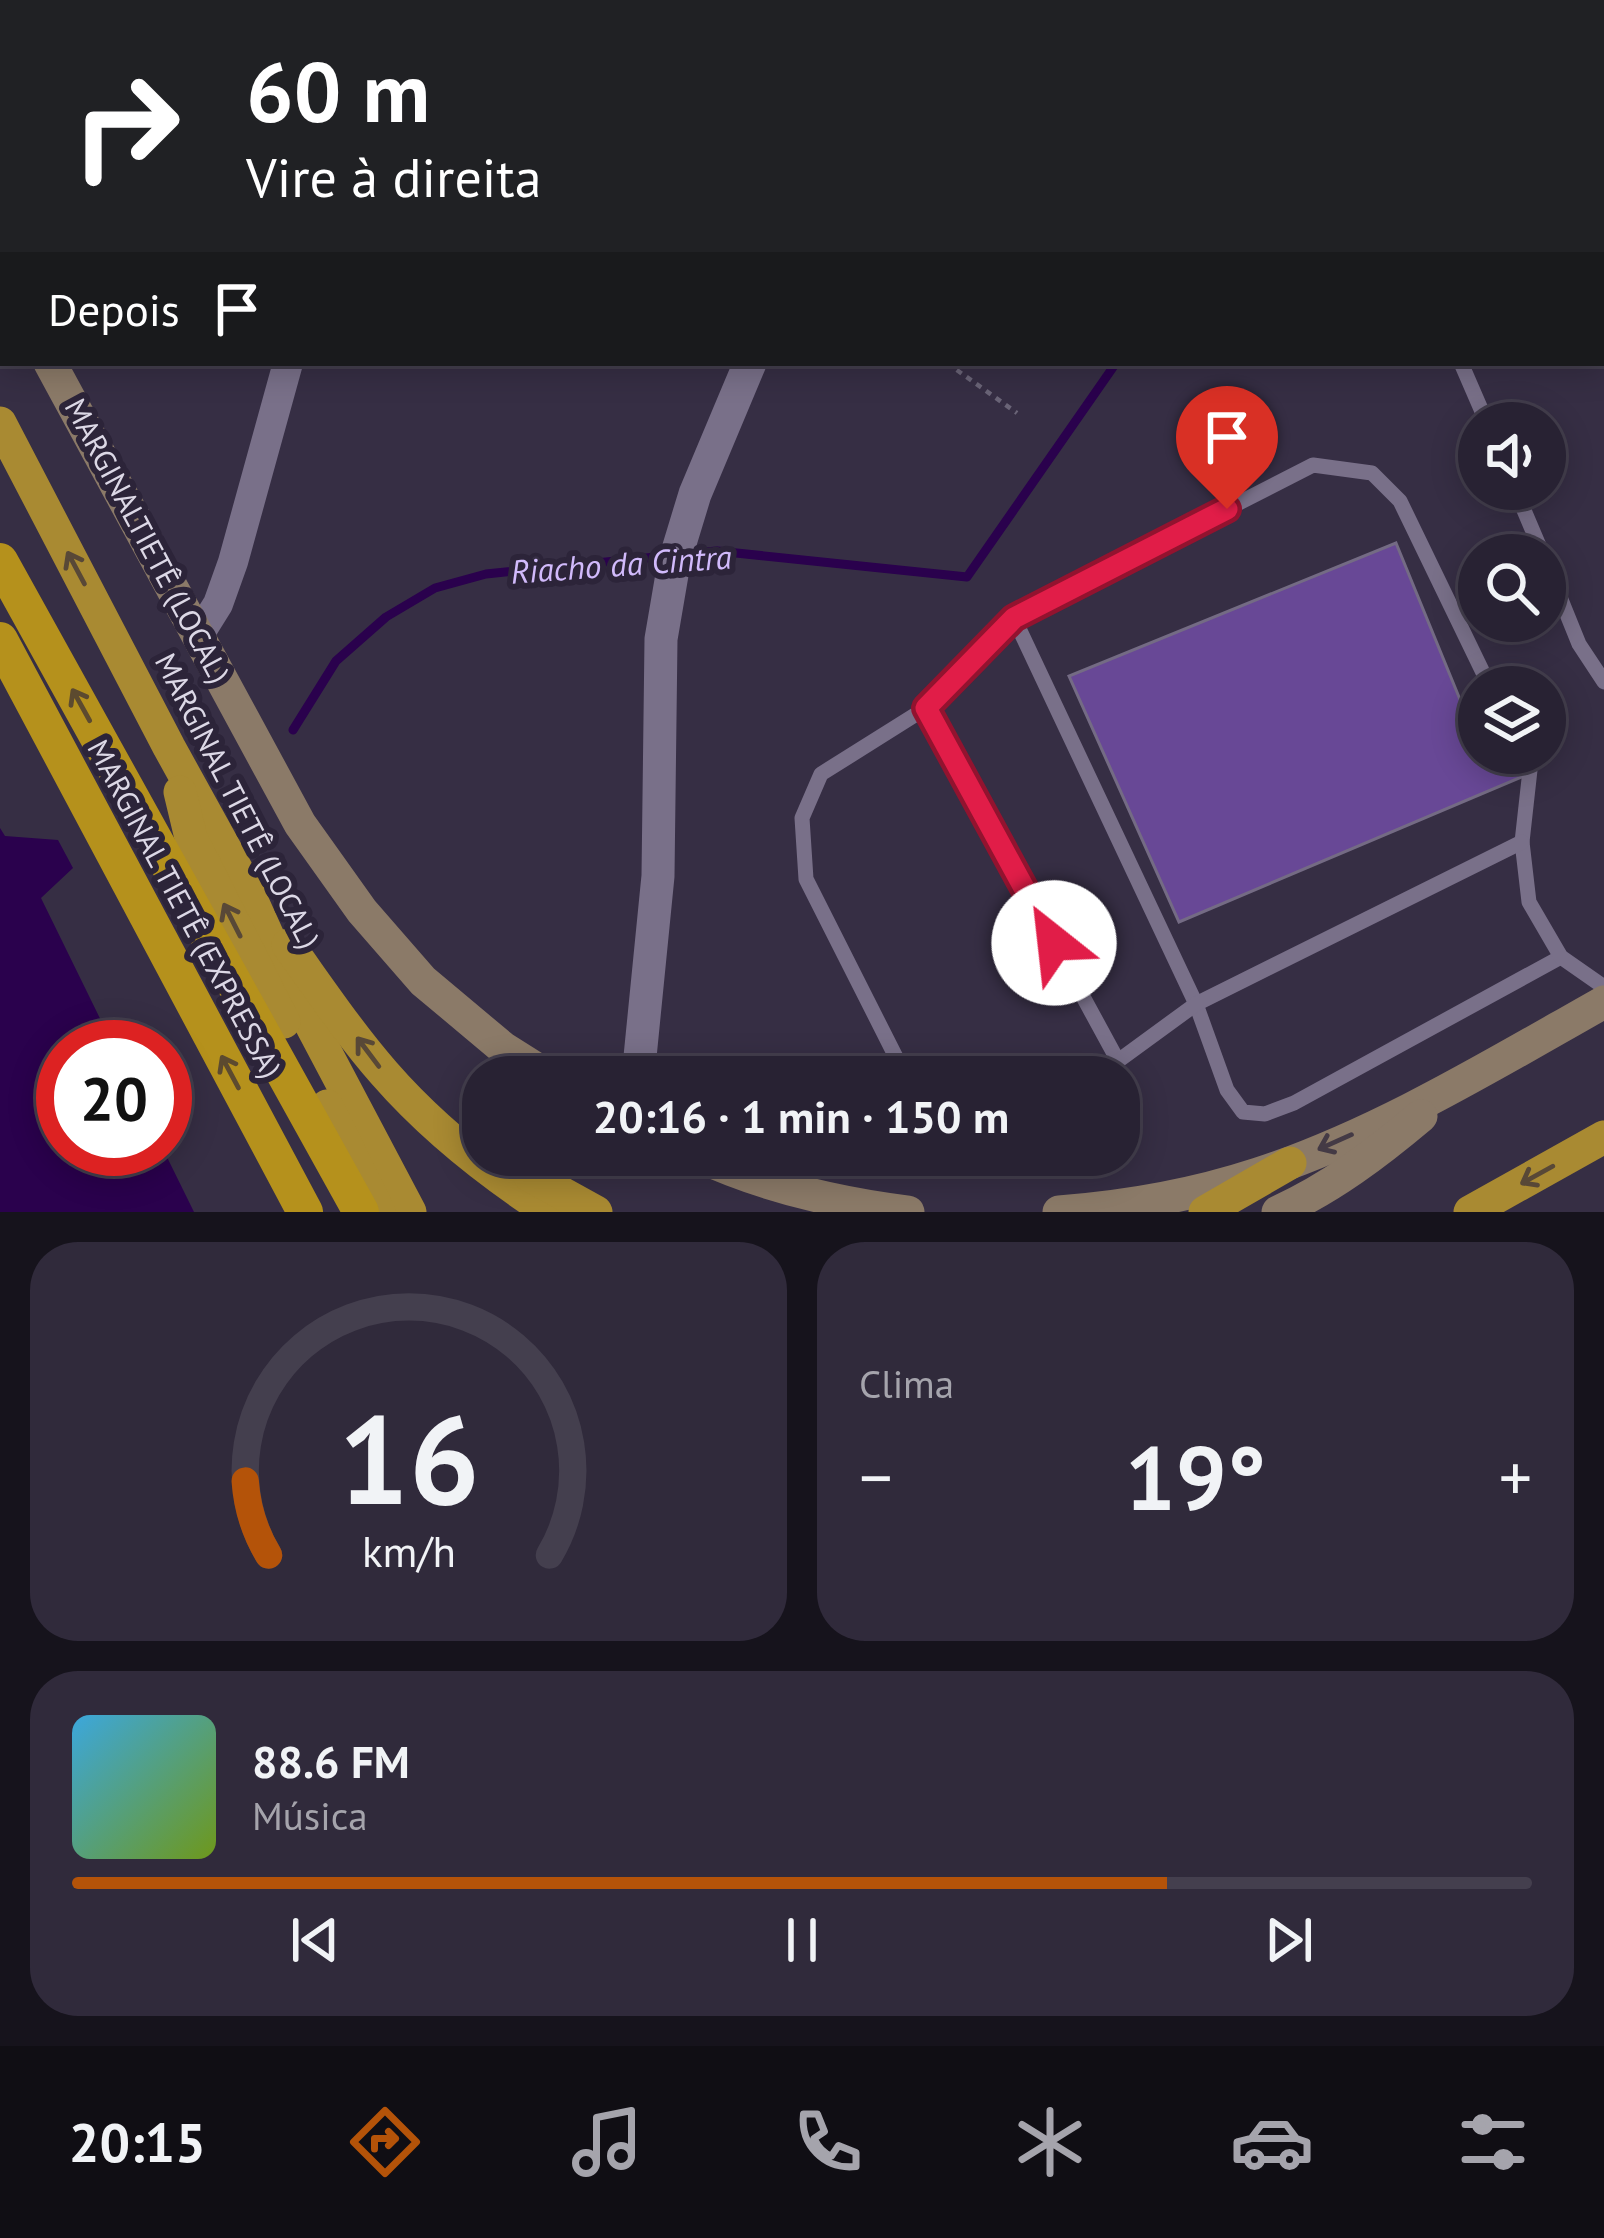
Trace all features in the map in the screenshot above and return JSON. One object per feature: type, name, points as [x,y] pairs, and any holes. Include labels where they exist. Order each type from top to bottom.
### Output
[{"type":"highway","name":"MARGINAL TIETÊ (LOCAL)","points":[[0,423],[244,883],[289,983],[410,1212]]},
{"type":"highway","points":[[0,561],[361,1212]]},
{"type":"highway","name":"MARGINAL TIETÊ (EXPRESSA)","points":[[0,640],[304,1212]]},
{"type":"highway","points":[[169,747],[190,838],[379,1212]]},
{"type":"highway","points":[[244,883],[369,1053],[413,1103],[508,1186],[549,1212]]},
{"type":"highway","points":[[413,1103],[462,1134]]},
{"type":"highway","points":[[1470,1212],[1604,1137]]},
{"type":"highway","points":[[1205,1212],[1289,1163]]},
{"type":"highway","points":[[532,1176],[596,1212]]},
{"type":"main road","name":"MARGINALTIETÊ (LOCAL)","points":[[52,366],[300,824],[362,911],[423,981],[516,1056]]},
{"type":"main road","points":[[1059,1212],[1200,1190],[1289,1163],[1457,1085],[1604,1002]]},
{"type":"main road","points":[[1278,1212],[1383,1148],[1457,1085]]},
{"type":"main road","points":[[751,1176],[847,1204],[908,1212]]},
{"type":"street","points":[[198,636],[218,604],[232,562],[287,366]]},
{"type":"street","points":[[640,1056],[658,876],[661,639],[695,494],[749,366]]},
{"type":"lane","points":[[1462,366],[1477,402]]},
{"type":"lane","points":[[895,1056],[806,879],[802,818],[821,774],[926,708],[1014,618],[1313,465],[1372,473],[1400,501],[1480,666]]},
{"type":"lane","points":[[1566,612],[1579,644],[1604,682]]},
{"type":"lane","points":[[1014,618],[1196,1004],[1227,1090],[1243,1112],[1265,1114],[1294,1103],[1561,957]]},
{"type":"lane","points":[[926,708],[1115,1056]]},
{"type":"lane","points":[[1530,774],[1522,842],[1529,902],[1561,957],[1604,987]]},
{"type":"lane","points":[[1125,1056],[1196,1004],[1522,842]]},
{"type":"path","points":[[951,366],[1017,413]]},
{"type":"shaded area","points":[[0,828],[5,836],[58,840],[73,868],[41,898],[101,1020],[36,1020],[36,1176],[176,1176],[194,1212],[0,1212]]},
{"type":"building","points":[[1396,543],[1458,695],[1458,774],[1524,776],[1179,922],[1069,676]]},
{"type":"waterway","name":"Riacho da Cintra","points":[[683,554],[717,551],[967,577],[1114,366]]},
{"type":"waterway","name":"Riacho da Cintra","points":[[293,730],[336,661],[386,617],[435,588],[486,574],[666,556]]},
{"type":"route","points":[[1054,943],[926,708],[1014,618],[1227,509]]}]
